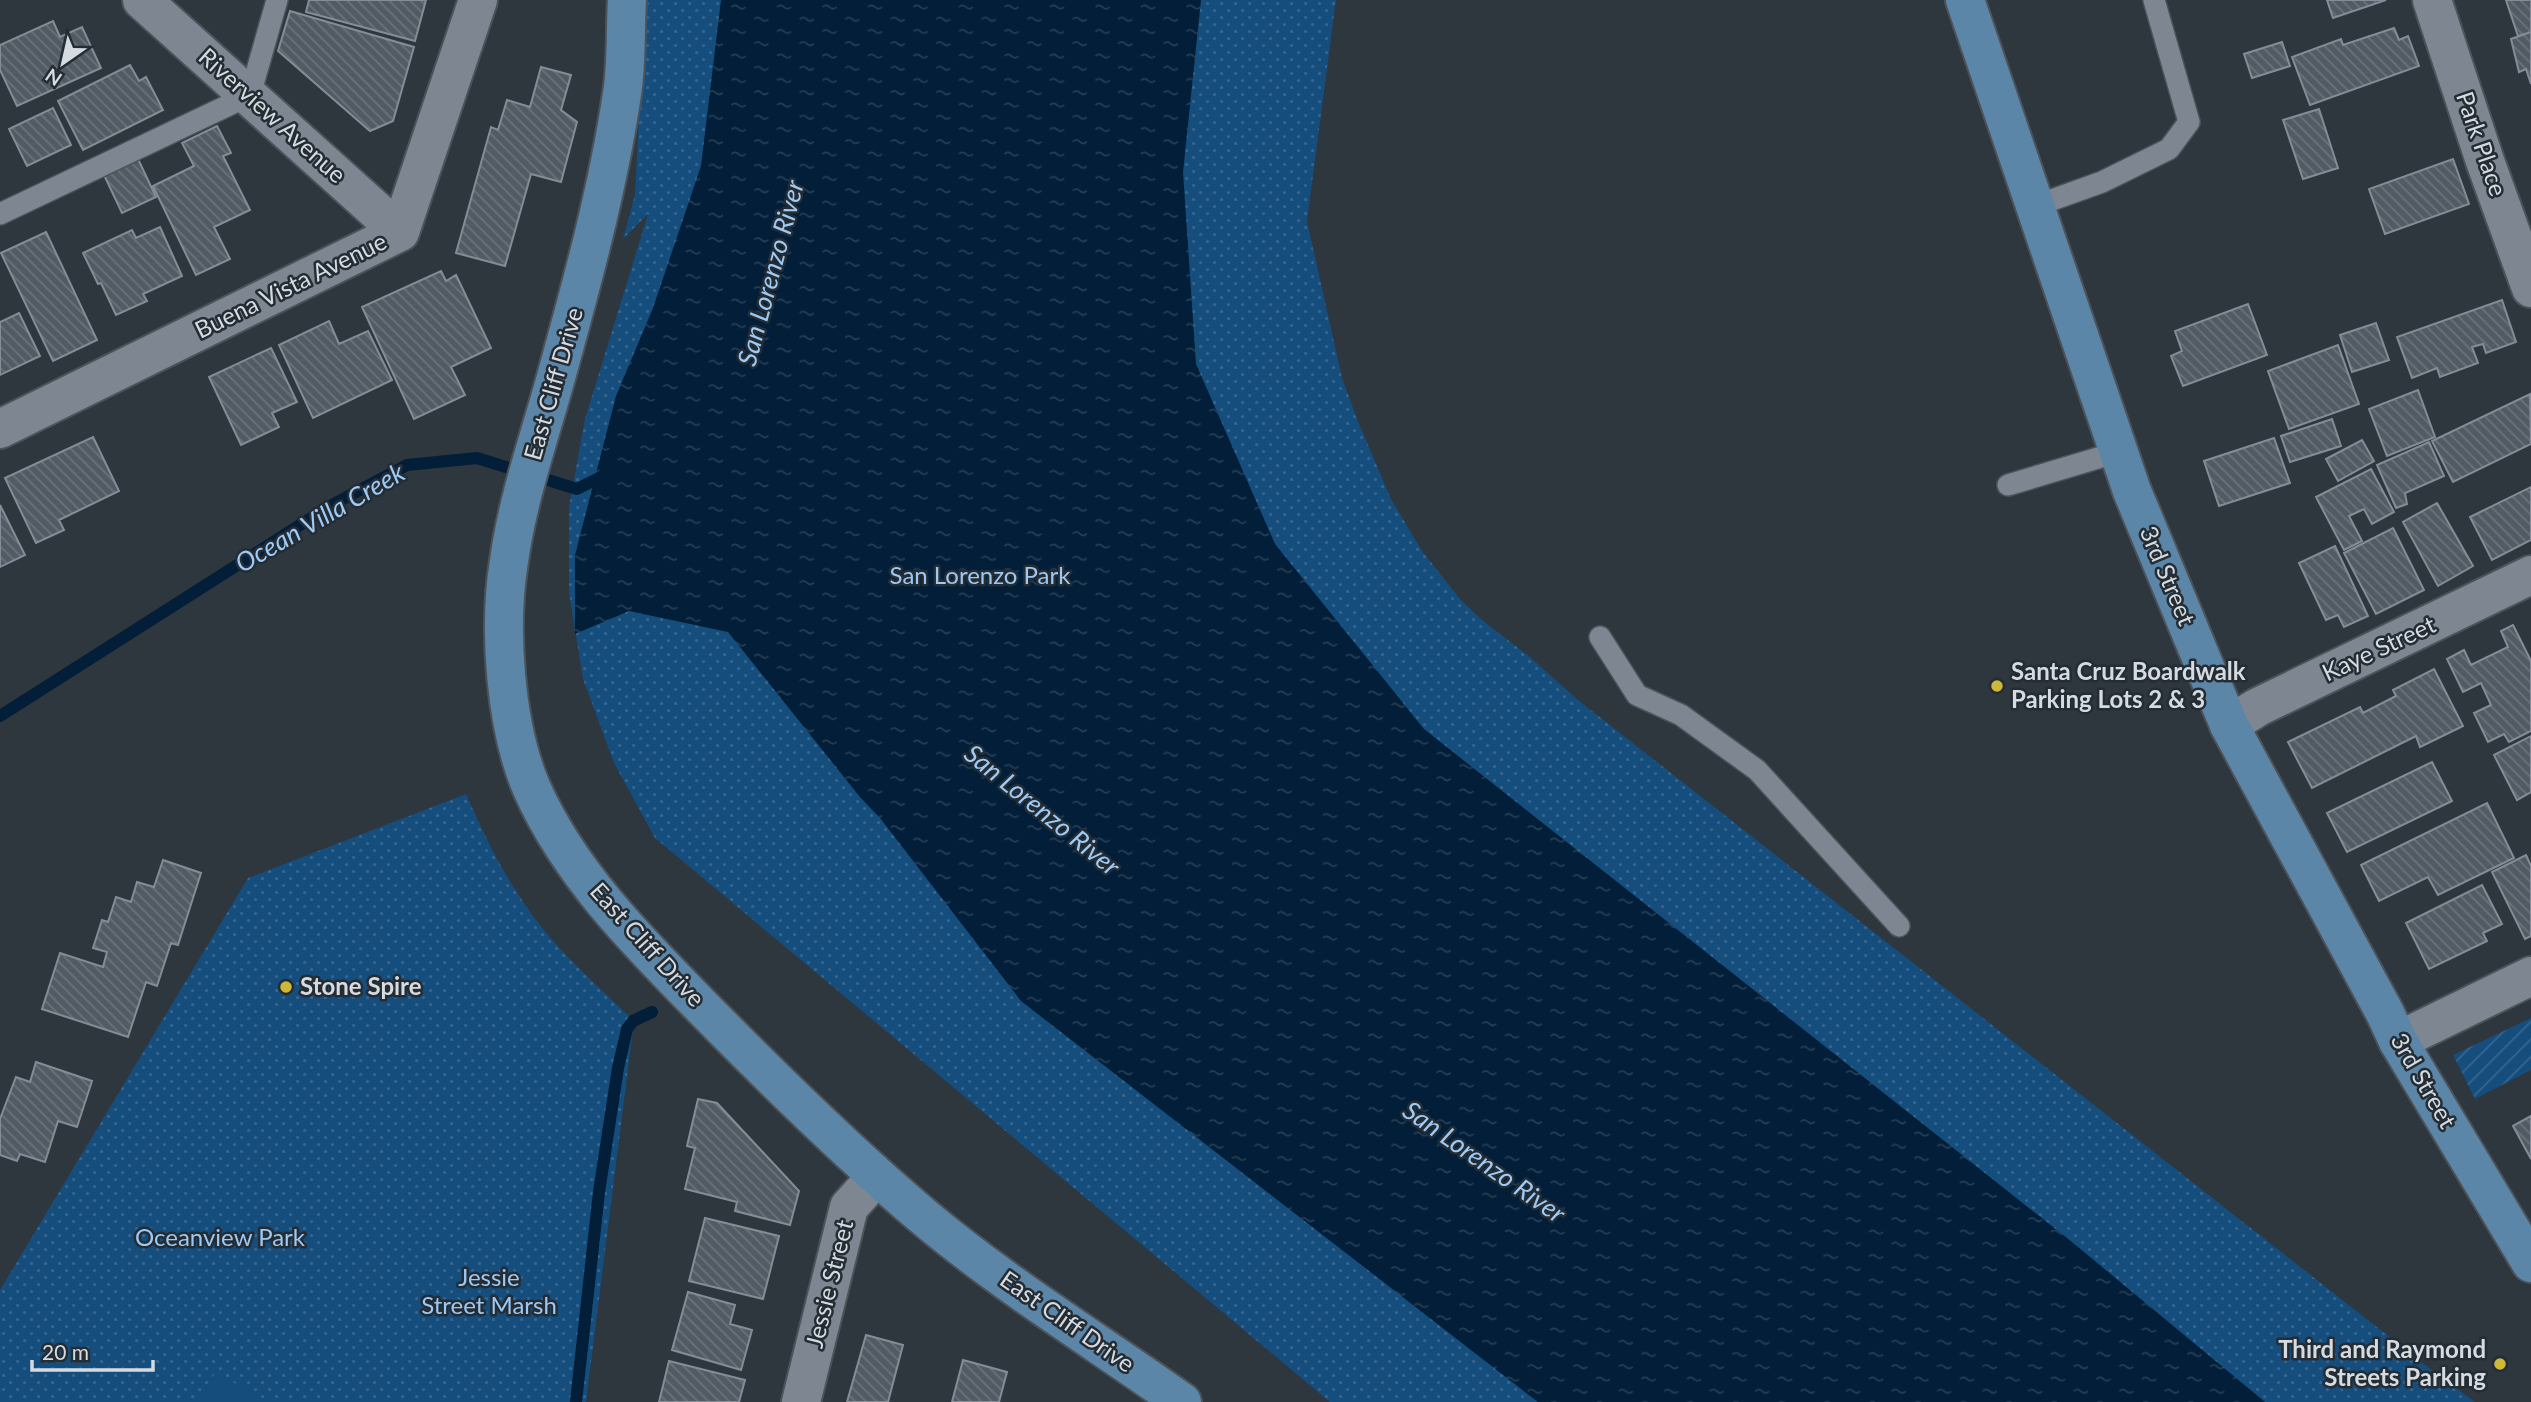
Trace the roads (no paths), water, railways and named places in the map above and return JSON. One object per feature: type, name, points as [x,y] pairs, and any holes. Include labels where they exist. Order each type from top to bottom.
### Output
[{"type":"main road","name":"East Cliff Drive","points":[[627,0],[623,90],[601,209],[523,494],[508,562],[504,632],[509,697],[517,744],[532,789],[560,840],[593,888],[632,935],[773,1078],[877,1176],[987,1267],[1182,1402]]},
{"type":"main road","name":"3rd Street","points":[[1965,0],[2132,491],[2229,725],[2398,1041],[2531,1263]]},
{"type":"street","name":"Riverview Avenue","points":[[142,0],[400,232]]},
{"type":"street","name":"Buena Vista Avenue","points":[[0,429],[400,232],[478,0]]},
{"type":"street","name":"Park Place","points":[[2432,0],[2531,288]]},
{"type":"street","name":"Kaye Street","points":[[2229,725],[2258,706],[2531,575]]},
{"type":"street","points":[[2398,1041],[2531,976]]},
{"type":"street","name":"Jessie Street","points":[[801,1402],[849,1207],[877,1176]]},
{"type":"lane","points":[[0,214],[250,95],[278,0]]},
{"type":"lane","points":[[2035,206],[2102,182],[2169,149],[2189,122],[2154,0]]},
{"type":"lane","points":[[2008,485],[2118,452]]},
{"type":"lane","points":[[1600,638],[1637,695],[1681,715],[1757,770],[1899,926]]},
{"type":"water","name":"San Lorenzo Park","points":[[721,0],[1201,0],[1183,172],[1196,364],[1275,544],[1424,729],[2072,1242],[2265,1402],[1538,1402],[1021,1001],[880,818],[860,797],[728,632],[629,611],[575,634],[575,555],[616,396],[653,308],[701,166]]},
{"type":"waterway","name":"Ocean Villa Creek","points":[[0,716],[330,506],[407,465],[477,458],[577,489],[609,473]]},
{"type":"waterway","name":"Jessie Street Marsh","points":[[576,1402],[599,1192],[618,1068],[627,1029],[633,1021],[652,1012]]},
{"type":"place","name":"Santa Cruz Boardwalk Parking Lots 2 & 3","points":[[1997,686]]},
{"type":"place","name":"Stone Spire","points":[[286,987]]},
{"type":"place","name":"Third and Raymond Streets Parking","points":[[2500,1364]]},
{"type":"water label","name":"San Lorenzo River","points":[[771,273]]},
{"type":"water label","name":"San Lorenzo River","points":[[1042,810]]},
{"type":"water label","name":"San Lorenzo River","points":[[1484,1162]]},
{"type":"park label","name":"Oceanview Park","points":[[220,1238]]}]
